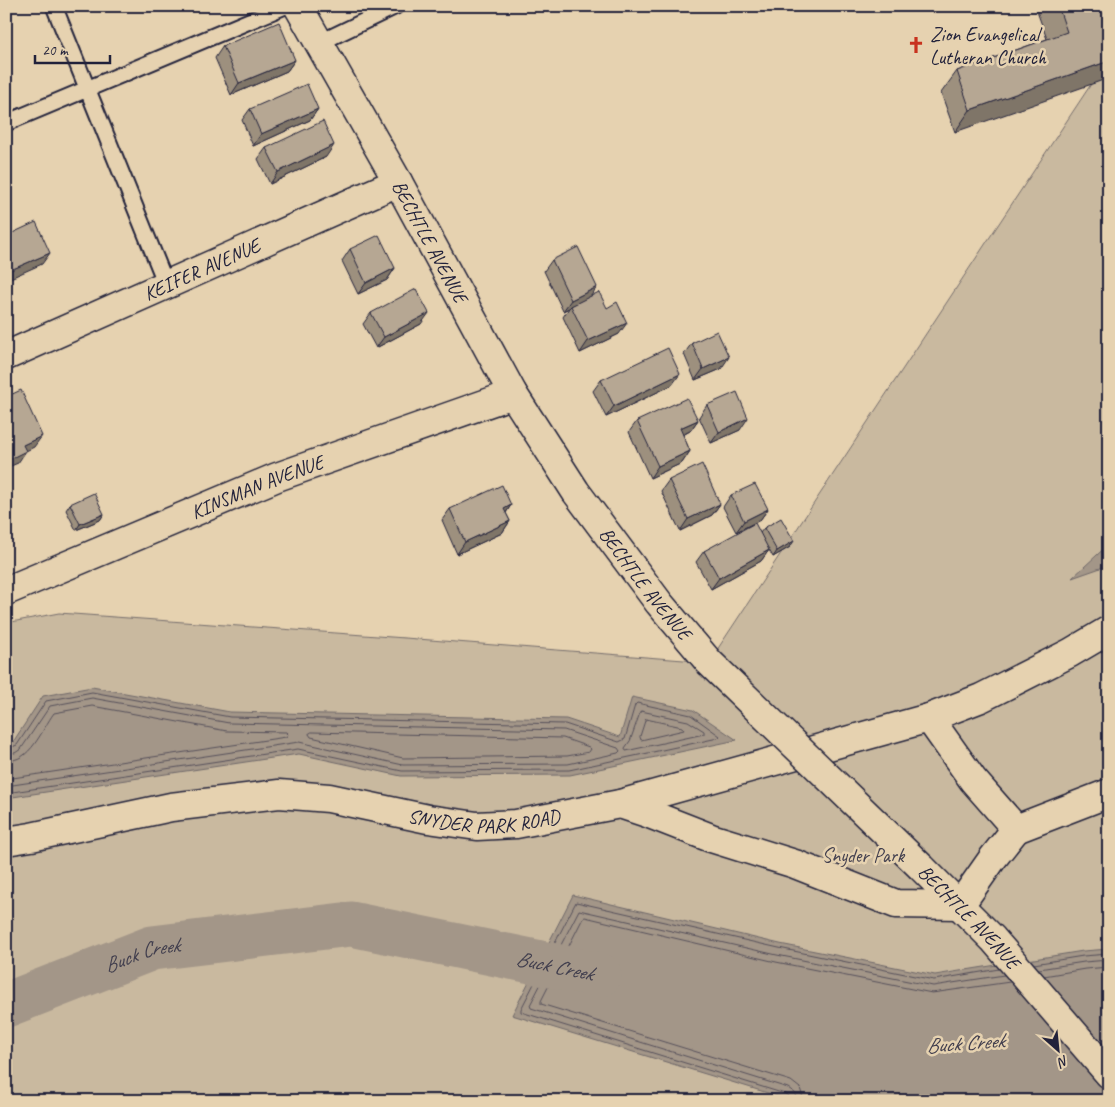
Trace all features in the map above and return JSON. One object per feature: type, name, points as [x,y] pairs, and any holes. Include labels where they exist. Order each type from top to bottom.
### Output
[{"type":"street","name":"BECHTLE AVENUE","points":[[298,6],[398,182],[513,394],[576,492],[659,604],[709,662],[993,939],[1109,1074]]},
{"type":"street","name":"KEIFER AVENUE","points":[[6,356],[398,182]]},
{"type":"street","name":"KINSMAN AVENUE","points":[[6,591],[277,477],[513,394]]},
{"type":"street","name":"SNYDER PARK ROAD","points":[[6,851],[18,839],[171,807],[279,794],[329,798],[428,819],[477,826],[516,824],[620,804],[929,718],[982,698],[1070,653],[1109,630]]},
{"type":"street","points":[[929,718],[973,780],[1016,829]]},
{"type":"street","points":[[620,804],[711,838],[795,864],[896,904],[960,906],[993,858],[1016,829],[1109,793]]},
{"type":"lane","points":[[54,6],[166,284]]},
{"type":"lane","points":[[6,123],[285,6]]},
{"type":"lane","points":[[319,44],[396,6]]},
{"type":"green space","name":"Snyder Park","points":[[1109,57],[1109,1089],[1081,1101],[6,1101],[6,623],[59,613],[709,662]]},
{"type":"water","points":[[1109,544],[1109,565],[1072,578]]},
{"type":"water","points":[[92,687],[230,712],[566,719],[620,737],[632,697],[693,710],[737,740],[570,775],[401,776],[299,754],[6,798],[6,740],[13,742],[43,696]]},
{"type":"water","points":[[573,895],[780,944],[935,975],[1083,951],[1109,949],[1109,1101],[794,1101],[512,1015]]},
{"type":"building","points":[[1058,6],[1109,6],[1109,61],[970,110],[957,71],[1067,32]]},
{"type":"building","points":[[279,22],[295,60],[239,83],[223,46]]},
{"type":"building","points":[[307,84],[318,109],[261,134],[250,109]]},
{"type":"building","points":[[323,121],[334,145],[278,172],[266,148]]},
{"type":"building","points":[[36,222],[50,253],[6,272],[6,236]]},
{"type":"building","points":[[379,235],[395,268],[366,283],[350,249]]},
{"type":"building","points":[[578,247],[597,287],[571,300],[552,260]]},
{"type":"building","points":[[416,289],[429,313],[384,337],[371,313]]},
{"type":"building","points":[[599,292],[607,308],[617,302],[627,323],[588,341],[571,306]]},
{"type":"building","points":[[717,331],[729,357],[703,369],[692,343]]},
{"type":"building","points":[[668,348],[680,374],[614,406],[601,380]]},
{"type":"building","points":[[21,390],[42,436],[23,445],[26,451],[6,461],[6,397]]},
{"type":"building","points":[[737,392],[748,418],[719,432],[707,405]]},
{"type":"building","points":[[687,398],[698,420],[680,428],[690,451],[658,466],[637,421]]},
{"type":"building","points":[[702,464],[720,504],[688,519],[669,480]]},
{"type":"building","points":[[755,484],[768,509],[744,521],[731,495]]},
{"type":"building","points":[[502,485],[511,505],[504,509],[510,521],[465,542],[450,509]]},
{"type":"building","points":[[94,493],[104,514],[80,524],[70,504]]},
{"type":"building","points":[[781,518],[794,541],[777,551],[764,528]]},
{"type":"building","points":[[755,523],[769,550],[719,578],[704,551]]},
{"type":"waterway","name":"Buck Creek","points":[[6,1005],[152,948],[351,924],[599,975]]},
{"type":"place","name":"Zion Evangelical Lutheran Church","points":[[916,45]]}]
